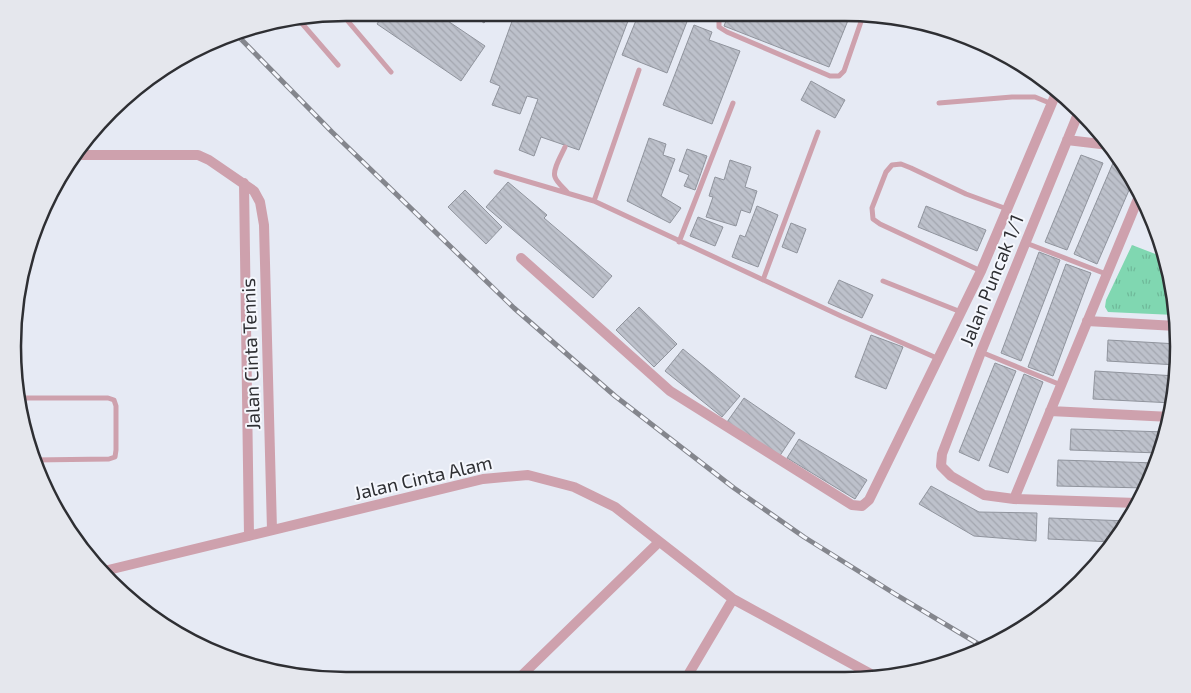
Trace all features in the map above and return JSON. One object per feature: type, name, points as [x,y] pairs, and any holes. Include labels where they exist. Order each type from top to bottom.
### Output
[{"type":"street","points":[[521,258],[670,391],[852,505],[862,506],[869,500],[962,312],[1054,98]]},
{"type":"street","name":"Jalan Puncak 1/1","points":[[1014,500],[984,496],[951,476],[942,466],[942,454],[981,352],[1076,119]]},
{"type":"street","points":[[1067,140],[1099,144]]},
{"type":"street","name":"Jalan Cinta Tennis","points":[[84,155],[198,155],[209,160],[254,191],[260,202],[264,225],[272,530]]},
{"type":"street","name":"Jalan Cinta Tennis","points":[[244,184],[249,536]]},
{"type":"street","points":[[1129,504],[1014,500],[1136,203]]},
{"type":"street","points":[[245,226],[264,225]]},
{"type":"street","points":[[1087,321],[1169,326]]},
{"type":"street","points":[[1050,411],[1162,417]]},
{"type":"street","name":"Jalan Cinta Alam","points":[[110,569],[482,479],[528,475],[574,487],[616,507],[733,600],[865,671]]},
{"type":"street","points":[[525,672],[659,542]]},
{"type":"street","points":[[690,672],[733,600]]},
{"type":"lane","points":[[348,21],[391,72]]},
{"type":"lane","points":[[719,21],[719,27],[727,32],[830,76],[839,76],[844,71],[861,22]]},
{"type":"lane","points":[[302,24],[338,64]]},
{"type":"lane","points":[[594,202],[639,70]]},
{"type":"lane","points":[[939,103],[1035,97],[1052,104]]},
{"type":"lane","points":[[679,242],[733,103]]},
{"type":"lane","points":[[763,280],[818,132]]},
{"type":"lane","points":[[565,147],[554,170],[554,174],[568,194]]},
{"type":"lane","points":[[981,271],[888,228],[873,219],[872,208],[886,172],[892,166],[901,164],[966,194],[1007,209]]},
{"type":"lane","points":[[496,172],[594,202],[939,360]]},
{"type":"lane","points":[[1025,243],[1106,274]]},
{"type":"lane","points":[[883,281],[962,312]]},
{"type":"lane","points":[[981,352],[1061,384]]},
{"type":"lane","points":[[25,398],[108,398],[114,400],[116,406],[115,457],[108,460],[42,460]]},
{"type":"green space","points":[[1132,245],[1156,254],[1164,283],[1168,315],[1108,312],[1105,307],[1106,300]]},
{"type":"building","points":[[379,21],[448,21],[485,46],[461,81],[377,24]]},
{"type":"building","points":[[512,21],[628,21],[579,150],[541,137],[534,156],[519,150],[538,99],[527,96],[520,114],[492,105],[500,86],[490,82]]},
{"type":"building","points":[[636,21],[687,21],[667,73],[622,55]]},
{"type":"building","points":[[726,21],[848,21],[829,67],[724,26]]},
{"type":"building","points":[[694,25],[712,32],[709,40],[740,51],[712,124],[663,105]]},
{"type":"building","points":[[811,81],[845,100],[835,118],[801,100]]},
{"type":"building","points":[[649,138],[666,144],[663,155],[675,159],[661,196],[681,208],[670,223],[627,201]]},
{"type":"building","points":[[687,149],[707,156],[695,190],[684,186],[689,175],[679,171]]},
{"type":"building","points":[[1081,155],[1103,163],[1067,250],[1045,242]]},
{"type":"building","points":[[730,160],[751,167],[745,187],[757,191],[750,213],[741,210],[736,226],[706,217],[713,197],[709,196],[715,177],[724,180]]},
{"type":"building","points":[[1113,163],[1129,190],[1097,264],[1074,254]]},
{"type":"building","points":[[508,182],[547,215],[544,218],[612,276],[593,298],[486,207]]},
{"type":"building","points":[[465,190],[502,227],[486,244],[448,207]]},
{"type":"building","points":[[757,206],[778,215],[758,267],[732,257],[740,235],[745,237]]},
{"type":"building","points":[[926,206],[986,230],[977,251],[918,227]]},
{"type":"building","points":[[698,217],[723,227],[715,246],[690,236]]},
{"type":"building","points":[[791,223],[806,229],[797,253],[782,247]]},
{"type":"building","points":[[1039,252],[1060,260],[1021,361],[1001,353]]},
{"type":"building","points":[[1066,264],[1091,273],[1053,376],[1028,367]]},
{"type":"building","points":[[839,280],[873,295],[862,318],[828,303]]},
{"type":"building","points":[[639,307],[677,344],[654,367],[616,330]]},
{"type":"building","points":[[871,335],[903,347],[886,389],[855,377]]},
{"type":"building","points":[[1108,340],[1170,344],[1169,365],[1107,361]]},
{"type":"building","points":[[683,349],[740,396],[722,417],[665,371]]},
{"type":"building","points":[[995,363],[1016,371],[979,461],[959,452]]},
{"type":"building","points":[[1095,371],[1168,376],[1165,403],[1093,399]]},
{"type":"building","points":[[1024,374],[1043,382],[1008,473],[989,466]]},
{"type":"building","points":[[744,398],[795,433],[779,457],[727,422]]},
{"type":"building","points":[[1071,429],[1159,432],[1151,453],[1070,450]]},
{"type":"building","points":[[799,439],[867,480],[855,499],[787,458]]},
{"type":"building","points":[[1058,460],[1148,463],[1137,488],[1057,486]]},
{"type":"building","points":[[931,486],[979,512],[1037,513],[1036,541],[974,536],[919,504]]},
{"type":"building","points":[[1049,518],[1119,521],[1105,542],[1048,539]]},
{"type":"railway","points":[[241,39],[332,132],[514,308],[615,396],[734,488],[804,537],[977,643]]}]
